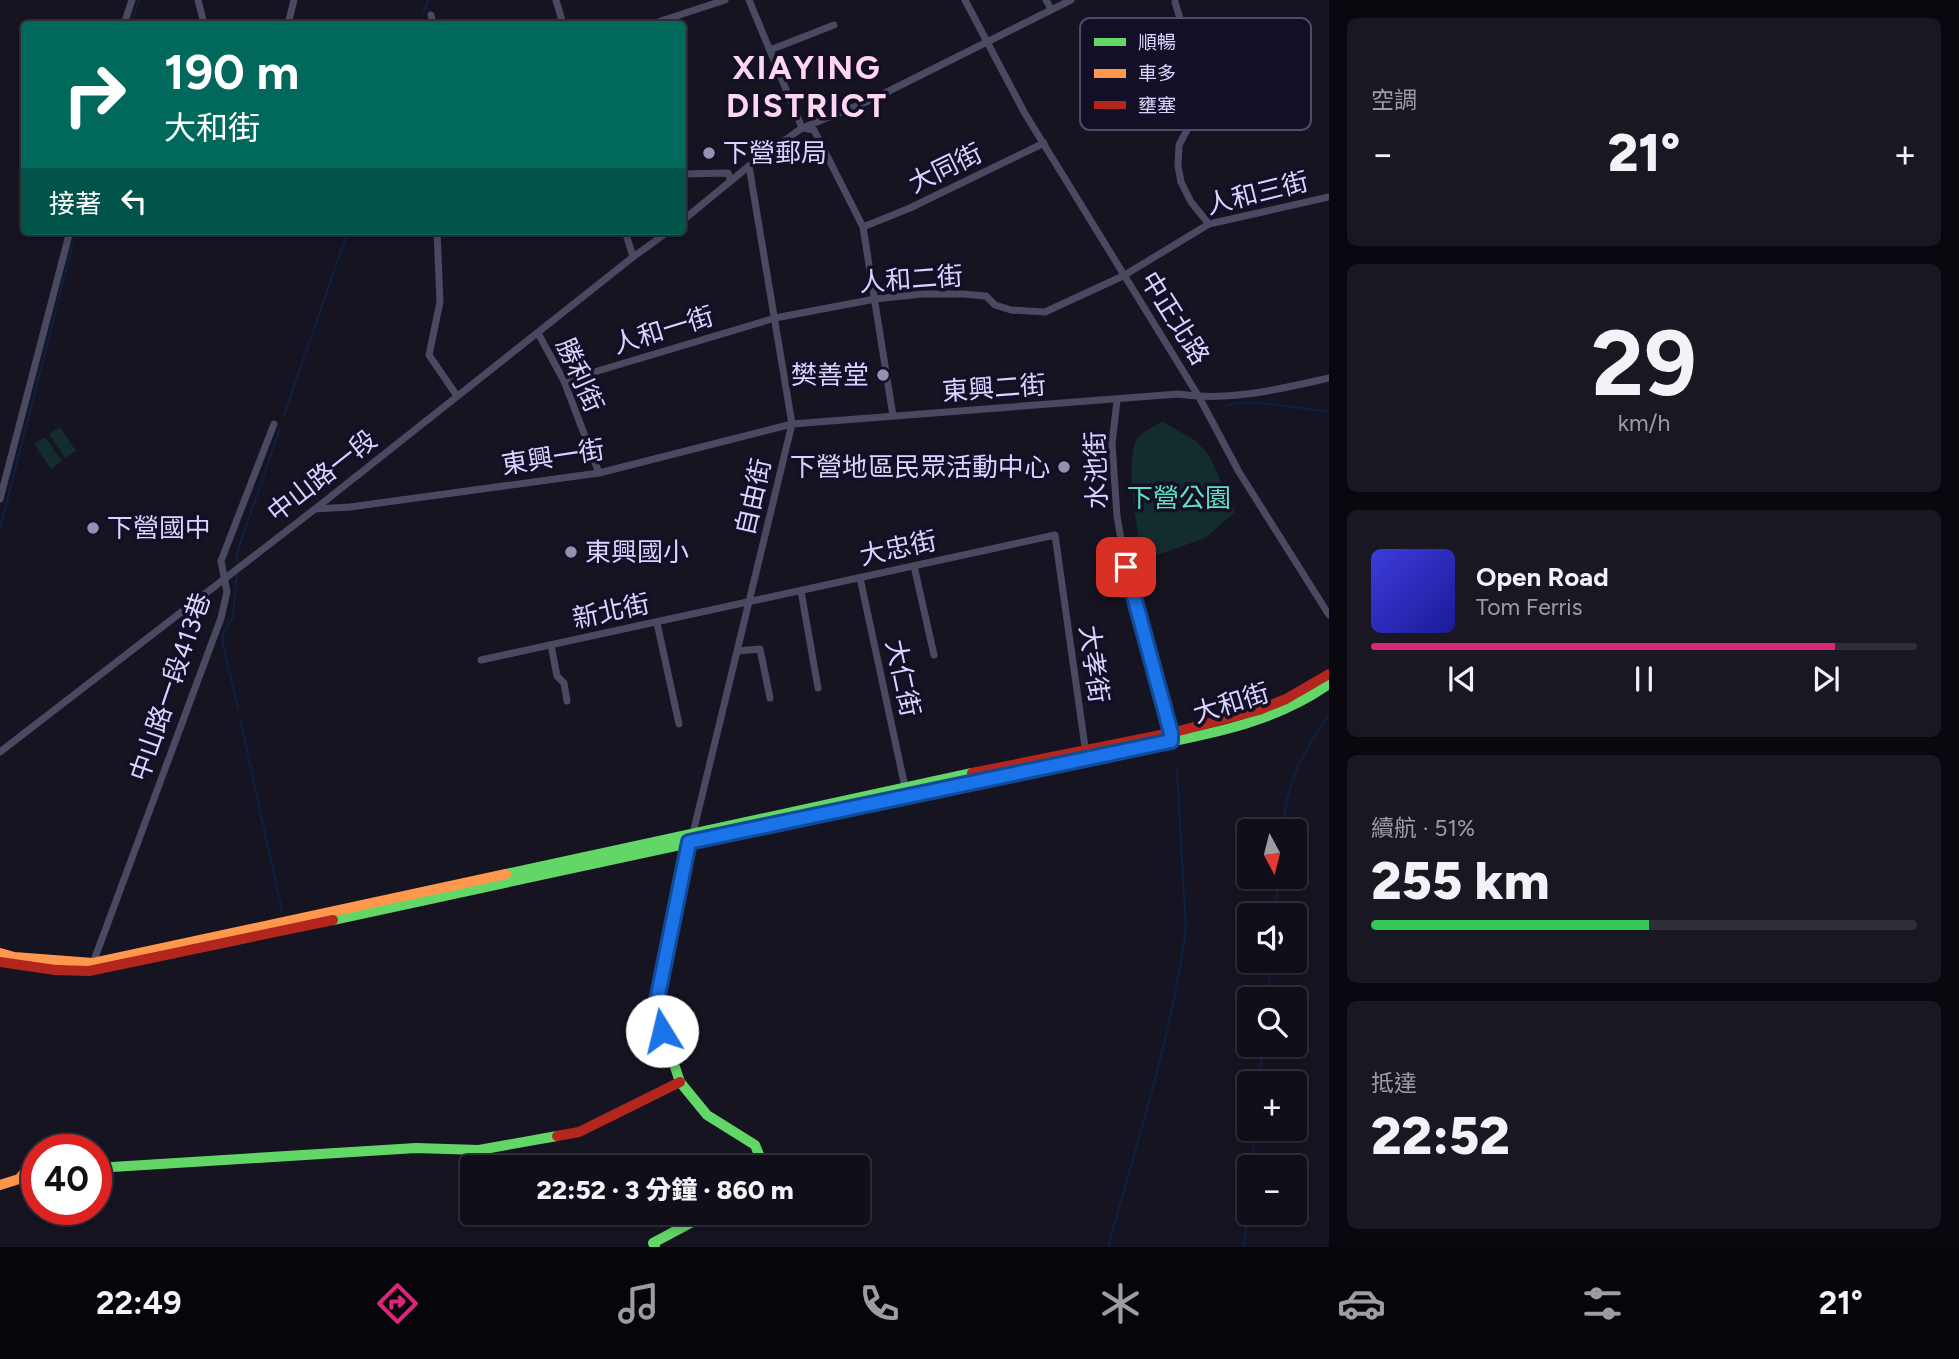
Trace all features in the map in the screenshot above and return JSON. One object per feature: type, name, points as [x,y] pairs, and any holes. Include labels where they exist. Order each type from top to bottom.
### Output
[{"type":"main road","name":"大和街","points":[[1171,737],[1259,710],[1286,699],[1329,674]]},
{"type":"main road","name":"大和街","points":[[691,838],[1171,737],[1222,732],[1264,718],[1315,694],[1329,684]]},
{"type":"main road","name":"大和街","points":[[691,838],[905,787],[1086,754]]},
{"type":"main road","points":[[0,953],[93,963],[691,838]]},
{"type":"main road","points":[[0,962],[55,970],[89,971],[199,949],[691,838]]},
{"type":"main road","points":[[691,838],[656,1004],[680,1082],[706,1115],[755,1144],[760,1155]]},
{"type":"main road","points":[[112,1167],[416,1148],[479,1150],[505,1147],[579,1132],[680,1082]]},
{"type":"main road","points":[[0,1185],[21,1177]]},
{"type":"main road","points":[[655,1247],[653,1243],[687,1225]]},
{"type":"street","points":[[125,21],[132,0]]},
{"type":"street","points":[[198,0],[203,21]]},
{"type":"street","points":[[289,21],[294,0]]},
{"type":"street","points":[[556,0],[562,21]]},
{"type":"street","points":[[662,21],[725,0]]},
{"type":"street","points":[[749,0],[802,128]]},
{"type":"street","name":"中正北路","points":[[965,0],[1024,112],[1329,615]]},
{"type":"street","points":[[1046,0],[1051,9]]},
{"type":"street","points":[[686,218],[731,180],[802,128],[871,100],[1071,0]]},
{"type":"street","points":[[1175,2],[1180,18]]},
{"type":"street","points":[[431,15],[432,21]]},
{"type":"street","points":[[770,50],[834,25]]},
{"type":"street","points":[[802,128],[814,130],[863,228],[894,416]]},
{"type":"street","points":[[1187,130],[1179,145],[1178,166],[1181,182],[1191,202],[1209,224]]},
{"type":"street","name":"大同街","points":[[863,228],[1044,143]]},
{"type":"street","name":"自由街","points":[[691,838],[792,424],[750,166]]},
{"type":"street","points":[[686,174],[728,173],[731,180]]},
{"type":"street","name":"人和三街","points":[[1124,276],[1209,224],[1329,197]]},
{"type":"street","points":[[0,499],[69,235]]},
{"type":"street","points":[[437,235],[440,302],[429,355],[457,396]]},
{"type":"street","points":[[626,235],[633,257]]},
{"type":"street","name":"中山路一段","points":[[0,752],[663,235]]},
{"type":"street","name":"人和二街","points":[[775,318],[875,299],[922,294],[986,296],[995,305],[1011,310],[1045,312],[1124,276]]},
{"type":"street","name":"人和一街","points":[[564,381],[775,318]]},
{"type":"street","name":"勝利街","points":[[538,333],[564,381],[599,473]]},
{"type":"street","name":"東興二街","points":[[792,424],[1117,401],[1178,394],[1199,397],[1277,390],[1329,379]]},
{"type":"street","name":"水池街","points":[[1117,401],[1112,443],[1117,516],[1125,563],[1171,737]]},
{"type":"street","name":"東興一街","points":[[315,509],[350,507],[599,473],[792,424]]},
{"type":"street","name":"中山路一段413巷","points":[[93,963],[221,618],[227,592],[221,561],[274,425]]},
{"type":"street","name":"大忠街","points":[[750,603],[1055,535]]},
{"type":"street","name":"大孝街","points":[[1055,535],[1086,754]]},
{"type":"street","points":[[914,566],[934,655]]},
{"type":"street","name":"大仁街","points":[[860,578],[905,787]]},
{"type":"street","points":[[801,591],[818,688]]},
{"type":"street","name":"新北街","points":[[481,660],[750,603]]},
{"type":"street","points":[[657,622],[678,724]]},
{"type":"street","points":[[551,645],[567,701]]},
{"type":"street","points":[[738,652],[760,649],[770,698]]},
{"type":"green space","name":"下營公園","points":[[1163,422],[1196,441],[1209,455],[1235,512],[1205,538],[1146,559],[1148,551],[1141,552],[1135,512],[1133,451],[1141,435]]},
{"type":"green space","points":[[60,427],[76,451],[65,458],[49,434]]},
{"type":"green space","points":[[45,437],[62,461],[51,469],[34,444]]},
{"type":"waterway","points":[[132,21],[139,0]]},
{"type":"waterway","points":[[420,21],[428,0]]},
{"type":"waterway","points":[[0,529],[75,235]]},
{"type":"waterway","points":[[284,415],[347,235]]},
{"type":"waterway","points":[[1227,406],[1261,403],[1329,412]]},
{"type":"waterway","points":[[237,561],[237,553],[280,428]]},
{"type":"waterway","points":[[237,574],[233,617],[223,635],[223,645],[238,708]]},
{"type":"waterway","points":[[1284,819],[1291,784],[1303,756],[1329,715]]},
{"type":"waterway","points":[[240,719],[282,911]]},
{"type":"waterway","points":[[1108,1247],[1172,1010],[1186,930],[1177,770]]},
{"type":"waterway","points":[[1276,903],[1278,889]]},
{"type":"waterway","points":[[1268,987],[1270,973]]},
{"type":"waterway","points":[[1260,1071],[1262,1057]]},
{"type":"waterway","points":[[1252,1155],[1254,1141]]},
{"type":"waterway","points":[[1244,1247],[1246,1225]]},
{"type":"traffic: fast","points":[[1154,745],[1245,724],[1288,707],[1329,684]]},
{"type":"traffic: fast","points":[[506,874],[972,773]]},
{"type":"traffic: fast","points":[[691,837],[662,968],[657,1013],[680,1082],[707,1115],[755,1145],[759,1155]]},
{"type":"traffic: fast","points":[[333,920],[708,839]]},
{"type":"traffic: fast","points":[[112,1167],[416,1148],[479,1150],[557,1136]]},
{"type":"traffic: fast","points":[[655,1247],[653,1243],[687,1225]]},
{"type":"traffic: slow","points":[[0,953],[14,957],[93,963],[506,874]]},
{"type":"traffic: slow","points":[[0,1185],[21,1177]]},
{"type":"traffic: jam","points":[[972,773],[1171,733],[1259,710],[1286,699],[1329,674]]},
{"type":"traffic: jam","points":[[708,839],[1154,745]]},
{"type":"traffic: jam","points":[[0,962],[55,970],[89,971],[333,920]]},
{"type":"traffic: jam","points":[[557,1136],[579,1132],[680,1082]]},
{"type":"place","name":"下營郵局","points":[[709,153]]},
{"type":"place","name":"樊善堂","points":[[883,375]]},
{"type":"place","name":"下營地區民眾活動中心","points":[[1064,467]]},
{"type":"place","name":"下營國中","points":[[93,528]]},
{"type":"place","name":"東興國小","points":[[571,552]]},
{"type":"district","name":"XIAYING DISTRICT","points":[[807,86]]},
{"type":"route","points":[[662,1031],[657,1000],[689,842],[1171,741],[1126,567]]}]
